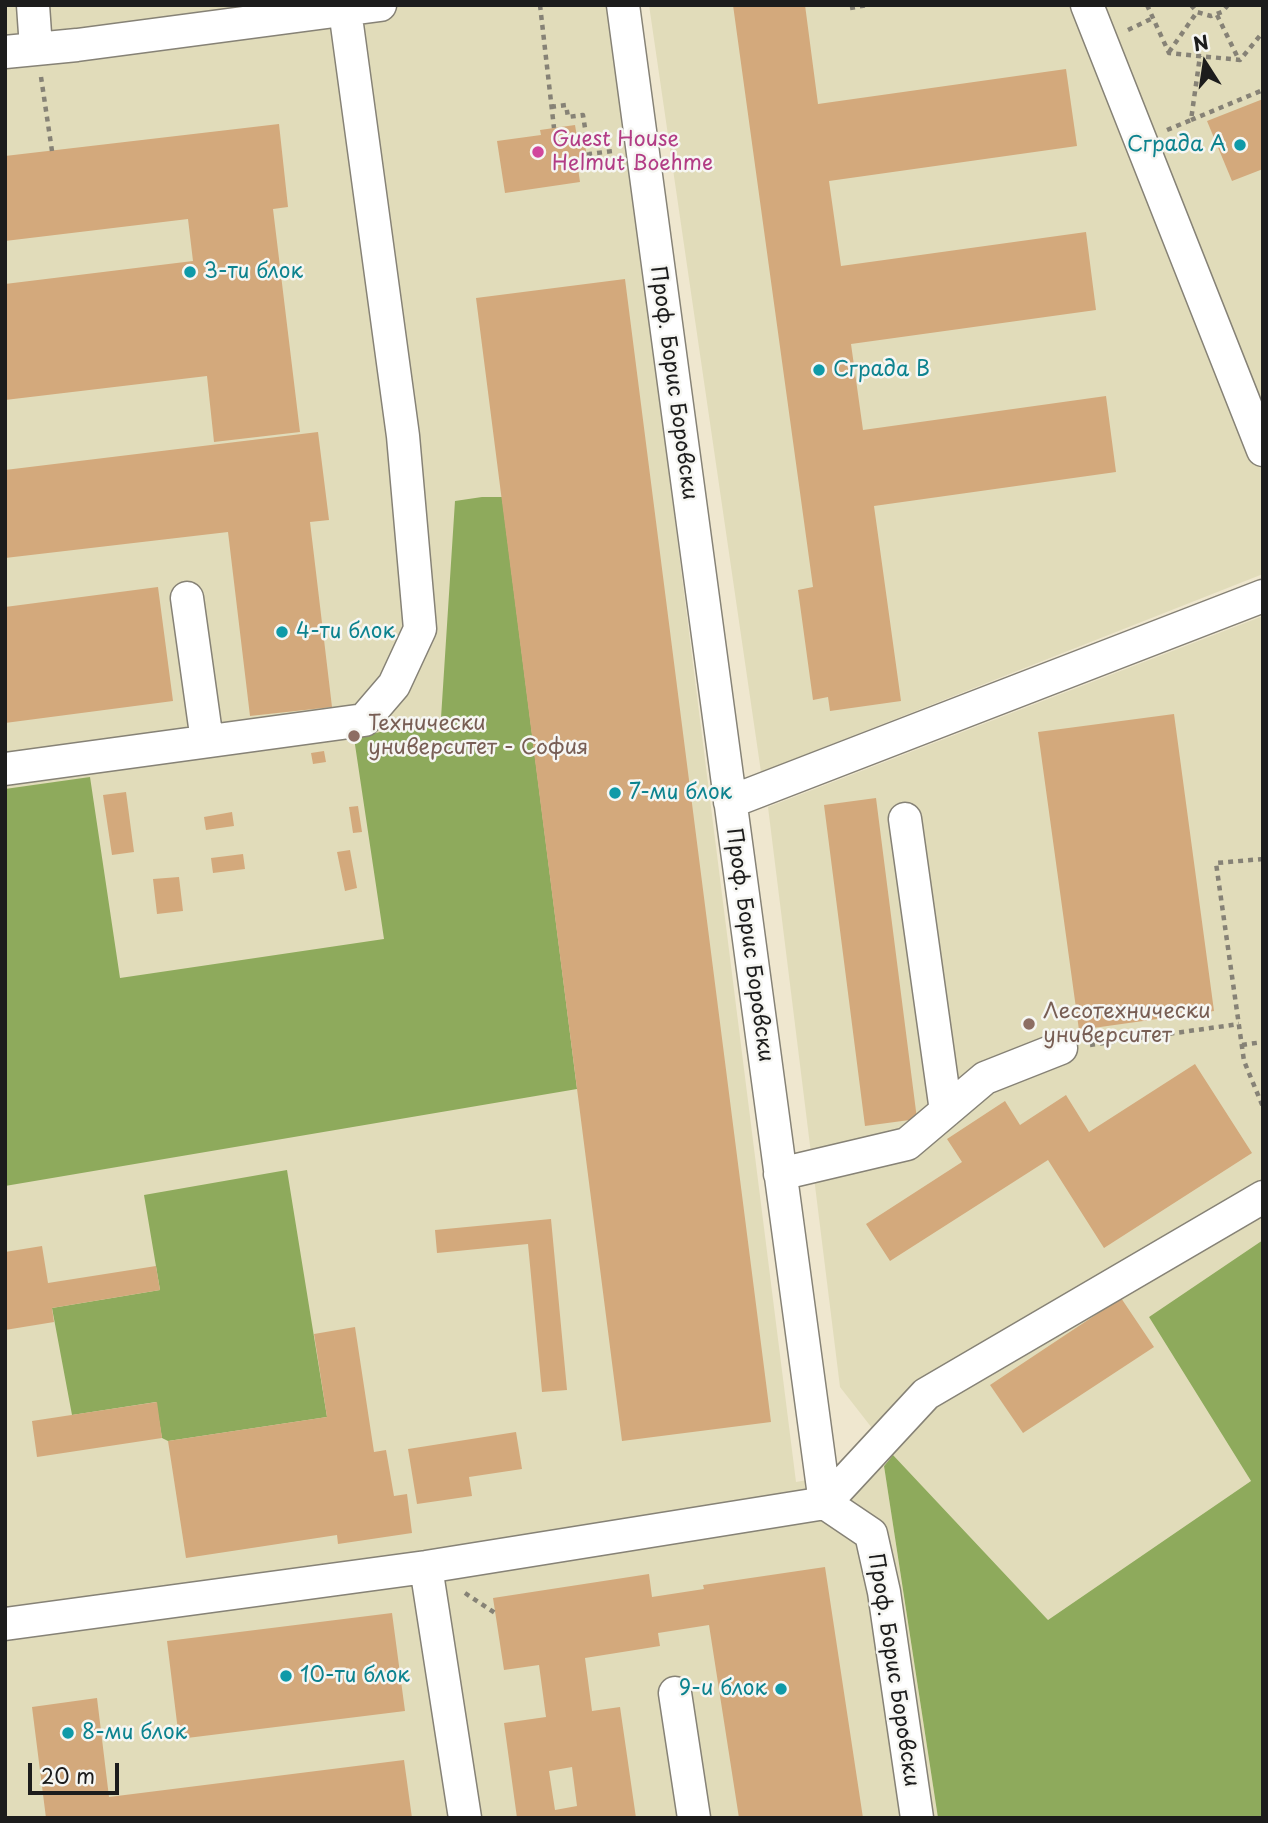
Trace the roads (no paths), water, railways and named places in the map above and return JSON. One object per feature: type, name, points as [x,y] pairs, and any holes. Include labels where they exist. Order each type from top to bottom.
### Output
[{"type":"street","points":[[33,5],[36,48]]},
{"type":"street","points":[[5,52],[380,5]]},
{"type":"street","name":"Проф. Борис Боровски","points":[[623,5],[825,1503],[871,1534],[884,1592],[917,1818]]},
{"type":"street","points":[[1087,5],[1263,450]]},
{"type":"street","points":[[5,769],[364,720],[394,685],[420,629],[403,436],[345,10]]},
{"type":"street","points":[[730,802],[1263,596]]},
{"type":"street","points":[[187,598],[207,741]]},
{"type":"street","points":[[905,819],[946,1111]]},
{"type":"street","points":[[780,1174],[907,1144],[985,1078],[1061,1048]]},
{"type":"street","points":[[5,1624],[426,1567],[825,1503],[926,1394],[1263,1197]]},
{"type":"street","points":[[426,1567],[466,1818]]},
{"type":"street","points":[[675,1693],[694,1818]]},
{"type":"place","name":"Сграда А","points":[[1240,145]]},
{"type":"place","name":"Guest House Helmut Boehme","points":[[538,152]]},
{"type":"place","name":"3-ти блок","points":[[190,272]]},
{"type":"place","name":"Сграда В","points":[[819,370]]},
{"type":"place","name":"4-ти блок","points":[[282,632]]},
{"type":"place","name":"Технически университет - София","points":[[354,736]]},
{"type":"place","name":"7-ми блок","points":[[615,793]]},
{"type":"place","name":"Лесотехнически университет","points":[[1029,1024]]},
{"type":"place","name":"10-ти блок","points":[[286,1676]]},
{"type":"place","name":"9-и блок","points":[[781,1689]]},
{"type":"place","name":"8-ми блок","points":[[68,1733]]}]
